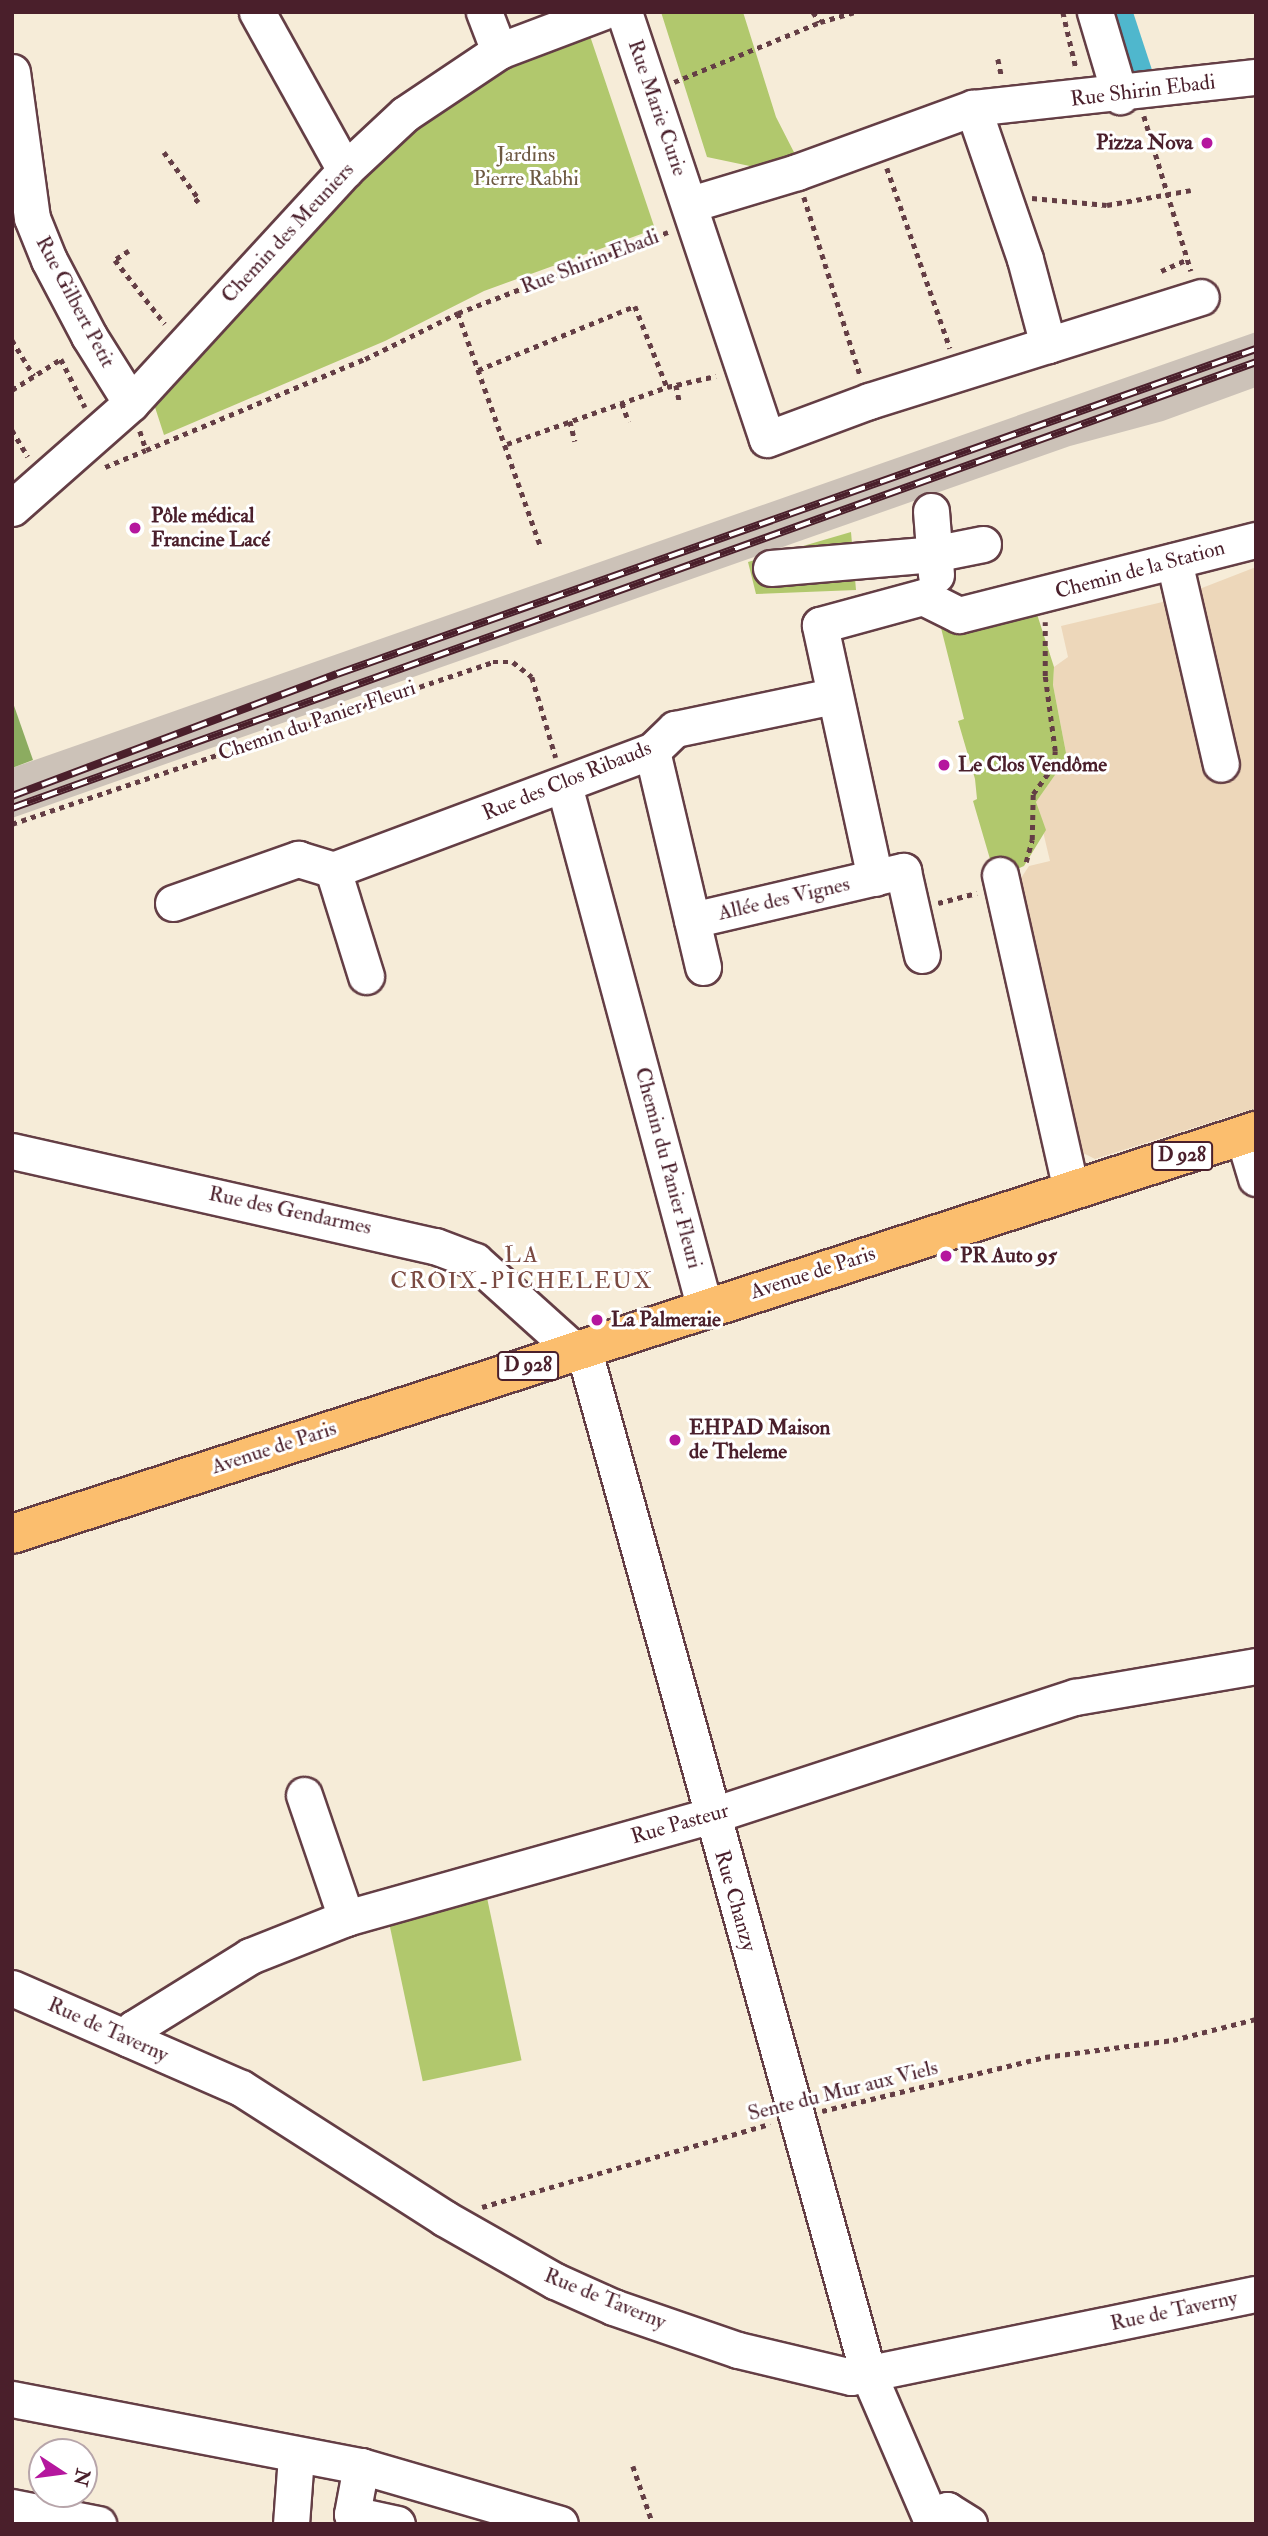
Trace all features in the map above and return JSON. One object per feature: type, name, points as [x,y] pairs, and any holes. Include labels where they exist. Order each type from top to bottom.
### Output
[{"type":"main road","name":"Avenue de Paris","points":[[12,1534],[705,1309],[1068,1174],[1249,1133]]},
{"type":"street","points":[[257,12],[345,170]]},
{"type":"street","points":[[484,12],[499,51]]},
{"type":"street","name":"Chemin des Meuniers","points":[[12,508],[131,403],[345,170],[405,114],[499,51],[602,12]]},
{"type":"street","name":"Rue Marie Curie","points":[[624,12],[691,204],[767,439],[869,401]]},
{"type":"street","points":[[1095,12],[1131,102]]},
{"type":"street","name":"Rue Gilbert Petit","points":[[12,72],[22,219],[131,403]]},
{"type":"street","name":"Rue Shirin Ebadi","points":[[691,204],[797,172],[973,108],[1084,100],[1131,102],[1256,77]]},
{"type":"street","points":[[973,108],[1048,345]]},
{"type":"street","points":[[869,401],[1200,297]]},
{"type":"street","points":[[931,511],[946,597]]},
{"type":"street","name":"Chemin de la Station","points":[[1039,597],[1256,540]]},
{"type":"street","points":[[946,597],[983,544]]},
{"type":"street","points":[[771,568],[853,559],[946,597]]},
{"type":"street","points":[[1174,561],[1221,764]]},
{"type":"street","points":[[833,696],[820,625],[923,597],[1039,597]]},
{"type":"street","name":"Rue des Clos Ribauds","points":[[333,870],[561,775],[652,751],[675,729],[833,696]]},
{"type":"street","name":"Allée des Vignes","points":[[833,696],[875,878]]},
{"type":"street","name":"Allée des Vignes","points":[[652,751],[703,967]]},
{"type":"street","name":"Chemin du Panier Fleuri","points":[[561,775],[705,1309]]},
{"type":"street","points":[[173,903],[298,859],[333,870],[366,976]]},
{"type":"street","name":"Allée des Vignes","points":[[692,920],[903,871],[922,955]]},
{"type":"street","points":[[1002,883],[1068,1174]]},
{"type":"street","points":[[1249,1133],[1256,1178]]},
{"type":"street","name":"Rue des Gendarmes","points":[[12,1151],[435,1246],[475,1261],[574,1351]]},
{"type":"street","name":"Rue Chanzy","points":[[574,1351],[589,1369],[710,1816],[868,2373],[932,2522]]},
{"type":"street","name":"Rue Pasteur","points":[[129,2039],[134,2028],[250,1956],[346,1918],[710,1816],[1075,1698],[1256,1666]]},
{"type":"street","points":[[304,1795],[346,1918]]},
{"type":"street","name":"Rue de Taverny","points":[[12,1988],[241,2088],[444,2218],[540,2273],[613,2307],[738,2350],[851,2377],[1256,2294]]},
{"type":"street","points":[[12,2399],[296,2456],[361,2466],[560,2524]]},
{"type":"street","points":[[291,2524],[296,2456]]},
{"type":"street","points":[[361,2466],[352,2514],[397,2524]]},
{"type":"street","points":[[12,2507],[79,2522]]},
{"type":"street","points":[[932,2522],[947,2510],[969,2524]]},
{"type":"path","points":[[813,12],[820,22]]},
{"type":"path","points":[[652,91],[820,22],[856,12]]},
{"type":"path","points":[[1063,12],[1084,100]]},
{"type":"path","points":[[1131,102],[1200,297]]},
{"type":"path","points":[[877,144],[958,372]]},
{"type":"path","points":[[164,152],[199,199],[193,204]]},
{"type":"path","points":[[797,172],[869,401]]},
{"type":"path","points":[[1002,195],[1107,205],[1191,190]]},
{"type":"path","name":"Rue Shirin Ebadi","points":[[131,403],[146,450],[365,359],[458,313],[666,233],[691,204]]},
{"type":"path","points":[[129,251],[115,260],[165,324]]},
{"type":"path","points":[[1161,271],[1186,260]]},
{"type":"path","points":[[478,370],[635,306],[667,387]]},
{"type":"path","points":[[458,313],[507,444],[541,548]]},
{"type":"path","points":[[12,340],[34,376]]},
{"type":"path","points":[[12,390],[61,359],[86,408]]},
{"type":"path","points":[[507,444],[667,387],[744,370]]},
{"type":"path","points":[[676,385],[680,404]]},
{"type":"path","points":[[622,403],[629,422]]},
{"type":"path","points":[[570,421],[576,441]]},
{"type":"path","points":[[12,430],[32,464]]},
{"type":"path","name":"Chemin de la Station","points":[[1002,883],[1024,866],[1032,840],[1033,794],[1054,765],[1055,751],[1045,676],[1048,636],[1039,597]]},
{"type":"path","name":"Chemin du Panier Fleuri","points":[[12,824],[493,662],[513,662],[532,677],[561,775]]},
{"type":"path","points":[[912,909],[1002,883]]},
{"type":"path","name":"Sente du Mur aux Viels","points":[[444,2218],[796,2117],[1045,2057],[1173,2040],[1256,2019]]},
{"type":"path","points":[[632,2466],[653,2524]]},
{"type":"shaded area","points":[[1256,332],[1256,387],[1163,421],[1070,446],[12,818],[12,768]]},
{"type":"shaded area","points":[[1256,567],[1256,1108],[1095,1159],[1079,1151],[1015,887],[1029,866],[1050,861],[1036,802],[1067,758],[1053,685],[1054,667],[1068,657],[1061,626],[1171,600]]},
{"type":"green space","points":[[661,12],[743,12],[776,117],[801,166],[788,174],[707,157]]},
{"type":"green space","name":"Jardins Pierre Rabhi","points":[[587,27],[655,229],[484,291],[385,341],[164,435],[152,398],[421,116],[504,59]]},
{"type":"green space","points":[[851,532],[856,590],[756,594],[748,562]]},
{"type":"green space","points":[[1036,611],[1054,667],[1053,685],[1067,758],[1036,802],[1046,830],[1024,866],[991,880],[990,859],[973,801],[977,799],[975,779],[958,721],[964,719],[940,624],[958,635],[977,631],[980,621]]},
{"type":"green space","points":[[12,700],[33,760],[12,768]]},
{"type":"green space","points":[[486,1893],[522,2060],[423,2081],[387,1914]]},
{"type":"water","points":[[1107,12],[1133,12],[1154,76],[1128,81]]},
{"type":"railway","points":[[12,796],[337,674],[1256,349]]},
{"type":"railway","points":[[12,808],[1256,362]]},
{"type":"place","name":"Pizza Nova","points":[[1207,143]]},
{"type":"place","name":"Pôle médical Francine Lacé","points":[[135,528]]},
{"type":"place","name":"Le Clos Vendôme","points":[[944,765]]},
{"type":"place","name":"PR Auto 95","points":[[946,1256]]},
{"type":"place","name":"La Palmeraie","points":[[597,1320]]},
{"type":"place","name":"EHPAD Maison de Theleme","points":[[675,1440]]},
{"type":"district","name":"LA CROIX-PICHELEUX","points":[[522,1268]]}]
